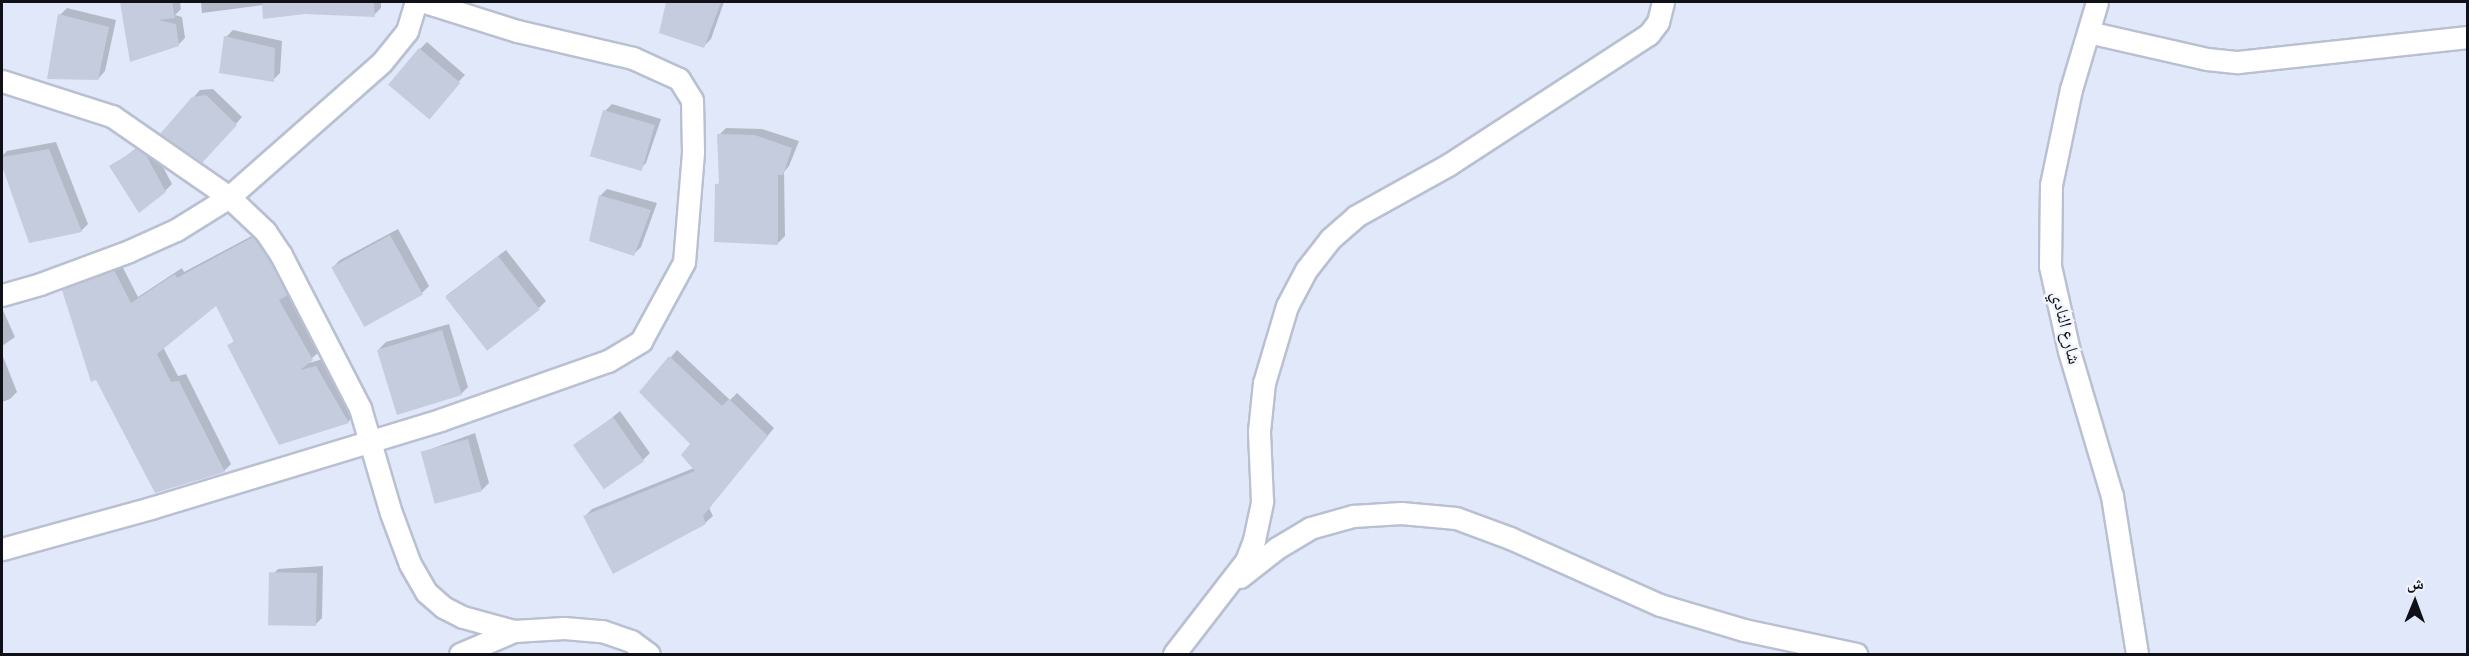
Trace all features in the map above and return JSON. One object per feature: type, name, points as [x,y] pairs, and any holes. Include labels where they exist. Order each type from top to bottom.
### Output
[{"type":"street","points":[[2,295],[129,251],[176,230],[229,197],[381,62],[407,31],[416,2]]},
{"type":"street","points":[[2,549],[151,508],[372,442],[608,361],[641,341],[684,262],[693,131],[692,100],[680,79],[633,58],[517,31],[425,2]]},
{"type":"street","points":[[1174,654],[1246,561],[1260,521],[1259,431],[1264,383],[1287,306],[1306,270],[1330,239],[1356,216],[1448,165],[1649,34],[1658,22],[1663,2]]},
{"type":"street","name":"شارع النادي","points":[[2097,2],[2070,90],[2051,185],[2050,266],[2068,351],[2112,496],[2137,654]]},
{"type":"street","points":[[2088,32],[2207,59],[2238,62],[2468,37]]},
{"type":"street","points":[[2,81],[112,116],[229,197],[252,216],[281,255],[360,408],[372,442],[391,513],[410,564],[426,592],[443,607],[463,617],[514,631],[564,628],[602,631],[631,641],[649,654]]},
{"type":"street","points":[[1226,589],[1277,548],[1310,528],[1353,516],[1401,513],[1456,518],[1510,538],[1660,605],[1744,630],[1856,654]]},
{"type":"street","points":[[460,654],[514,631]]},
{"type":"building","points":[[120,2],[172,2],[175,18],[158,20],[176,24],[179,46],[130,62]]},
{"type":"building","points":[[262,2],[374,2],[375,17],[305,14],[263,19]]},
{"type":"building","points":[[666,2],[721,2],[704,48],[659,33]]},
{"type":"building","points":[[58,14],[109,27],[98,80],[47,79]]},
{"type":"building","points":[[224,36],[275,48],[274,82],[219,73]]},
{"type":"building","points":[[419,48],[460,83],[430,119],[388,85]]},
{"type":"building","points":[[206,95],[237,125],[202,163],[160,134],[192,97]]},
{"type":"building","points":[[603,110],[655,125],[642,171],[590,156]]},
{"type":"building","points":[[717,134],[755,135],[792,148],[783,175],[778,175],[778,245],[714,242],[715,184],[719,184]]},
{"type":"building","points":[[49,149],[82,232],[29,243],[2,166],[2,157]]},
{"type":"building","points":[[137,149],[146,155],[166,192],[139,213],[109,166]]},
{"type":"building","points":[[599,195],[651,210],[634,256],[589,241]]},
{"type":"building","points":[[390,235],[423,294],[364,327],[331,267]]},
{"type":"building","points":[[253,237],[270,261],[288,295],[279,300],[313,360],[300,370],[316,366],[349,423],[279,445],[227,345],[234,342],[216,306],[157,354],[171,382],[179,381],[225,472],[155,493],[96,380],[91,382],[62,290],[114,270],[131,303],[175,274],[177,278]]},
{"type":"building","points":[[498,256],[540,310],[487,351],[445,297]]},
{"type":"building","points":[[442,330],[462,395],[397,415],[377,350]]},
{"type":"building","points":[[669,356],[722,406],[729,399],[768,436],[703,516],[706,524],[613,574],[583,516],[695,471],[681,455],[690,444],[639,392]]},
{"type":"building","points":[[613,417],[644,461],[604,489],[573,445]]},
{"type":"building","points":[[468,439],[482,491],[435,504],[421,452]]},
{"type":"building","points":[[269,572],[317,573],[316,626],[268,625]]}]
